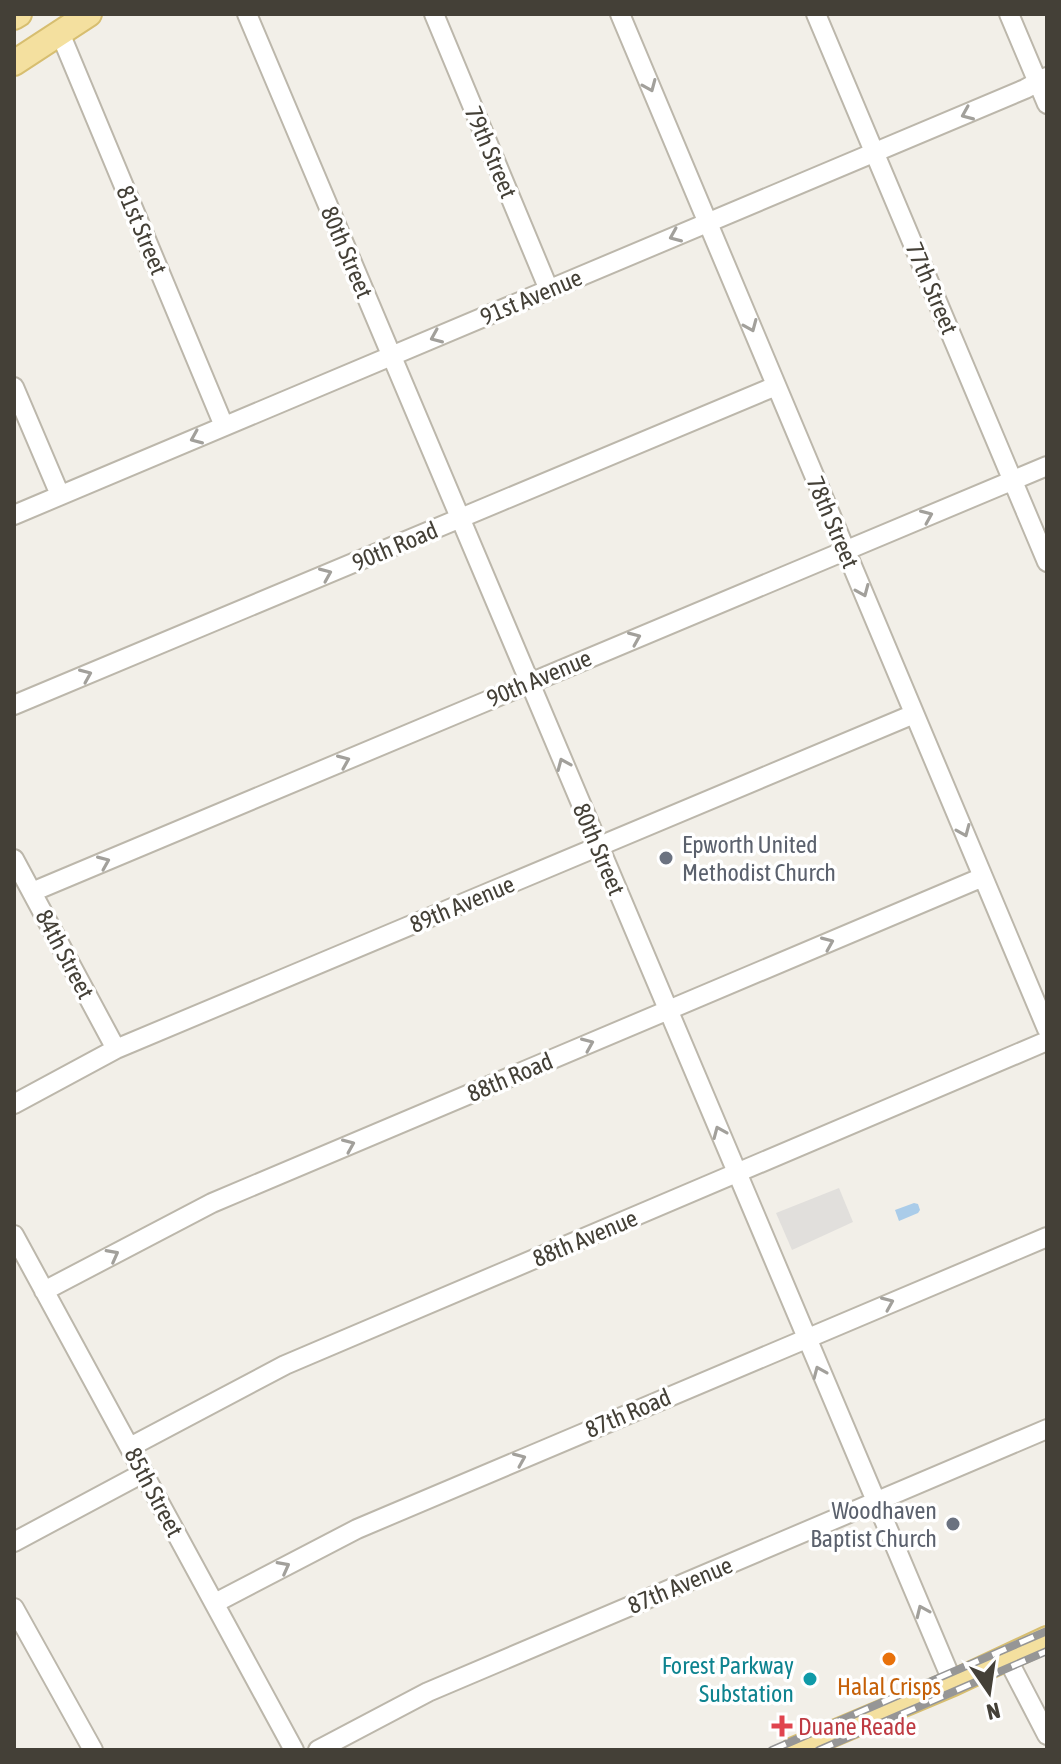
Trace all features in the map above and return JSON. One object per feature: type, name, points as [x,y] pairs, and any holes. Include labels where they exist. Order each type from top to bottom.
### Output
[{"type":"main road","points":[[14,63],[89,14]]},
{"type":"main road","points":[[794,1750],[953,1683],[1047,1639]]},
{"type":"street","name":"80th Street","points":[[247,14],[953,1683]]},
{"type":"street","name":"79th Street","points":[[434,14],[549,290]]},
{"type":"street","name":"78th Street","points":[[620,14],[983,877],[1043,1009],[1047,1029]]},
{"type":"street","name":"77th Street","points":[[816,14],[1047,562]]},
{"type":"street","points":[[1009,14],[1042,80],[1047,104]]},
{"type":"street","name":"81st Street","points":[[60,33],[224,426]]},
{"type":"street","name":"91st Avenue","points":[[14,515],[1042,80]]},
{"type":"street","name":"90th Road","points":[[14,705],[776,386]]},
{"type":"street","points":[[14,387],[60,495]]},
{"type":"street","name":"90th Avenue","points":[[32,892],[1047,466]]},
{"type":"street","name":"89th Avenue","points":[[14,1104],[116,1049],[914,714]]},
{"type":"street","name":"84th Street","points":[[14,859],[116,1049]]},
{"type":"street","name":"88th Road","points":[[44,1291],[212,1203],[983,877]]},
{"type":"street","name":"88th Avenue","points":[[130,1447],[285,1365],[1047,1041]]},
{"type":"street","name":"85th Street","points":[[14,1235],[294,1750]]},
{"type":"street","name":"87th Road","points":[[215,1603],[357,1529],[1047,1237]]},
{"type":"street","name":"87th Avenue","points":[[318,1750],[428,1692],[1047,1429]]},
{"type":"street","points":[[14,1542],[143,1473]]},
{"type":"street","points":[[14,1608],[93,1750]]},
{"type":"street","points":[[1007,1658],[1047,1735]]},
{"type":"shaded area","points":[[839,1188],[853,1222],[792,1250],[776,1213]]},
{"type":"water","points":[[918,1204],[918,1213],[899,1221],[895,1210]]},
{"type":"railway","points":[[772,1750],[1047,1631]]},
{"type":"railway","points":[[819,1750],[1047,1651]]},
{"type":"place","name":"Epworth United Methodist Church","points":[[666,858]]},
{"type":"place","name":"Woodhaven Baptist Church","points":[[953,1524]]},
{"type":"place","name":"Halal Crisps","points":[[889,1659]]},
{"type":"place","name":"Forest Parkway Substation","points":[[810,1679]]},
{"type":"place","name":"Duane Reade","points":[[782,1726]]}]
